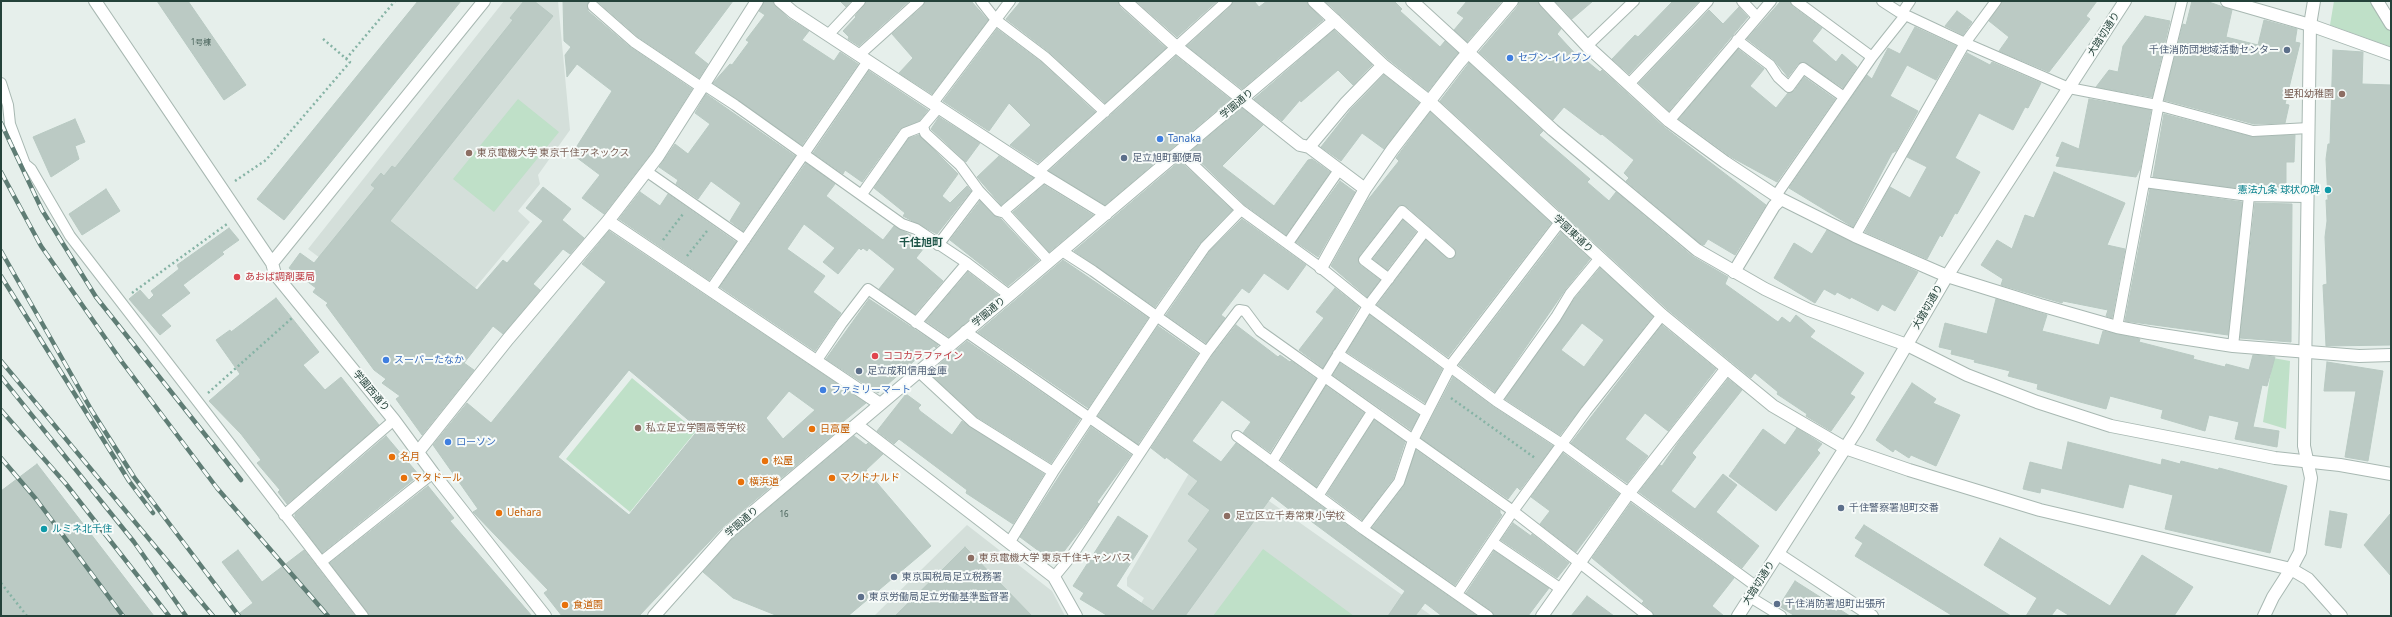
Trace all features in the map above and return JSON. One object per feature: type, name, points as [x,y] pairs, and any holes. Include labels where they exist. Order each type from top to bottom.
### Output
[{"type":"street","name":"学園西通り","points":[[95,1],[238,215],[272,263],[275,274],[394,420],[433,473],[546,616]]},
{"type":"street","points":[[272,263],[484,1]]},
{"type":"street","points":[[418,452],[508,339],[608,221],[646,171],[703,86],[757,1]]},
{"type":"street","points":[[780,1],[828,35],[1106,214]]},
{"type":"street","points":[[1125,1],[1177,46],[1300,145],[1309,147],[1365,190]]},
{"type":"street","name":"学園東通り","points":[[1314,1],[1383,65],[1430,102],[1599,259],[1662,315],[1773,406],[1845,448],[1909,470],[2040,510],[2291,569],[2308,579],[2341,616]]},
{"type":"street","points":[[1412,1],[1553,130],[1696,250],[1734,272],[1809,310],[1907,345],[1967,375],[2037,402],[2111,426],[2275,458],[2307,461],[2391,474]]},
{"type":"street","points":[[1321,268],[1372,177],[1468,52],[1512,1]]},
{"type":"street","points":[[1545,1],[1587,46],[1669,121],[1725,162],[1779,197],[1855,236],[1947,276],[2118,327],[2233,346],[2306,350],[2359,356],[2391,355]]},
{"type":"street","name":"大踏切通り","points":[[1738,616],[1845,448],[1947,276],[2125,1]]},
{"type":"street","points":[[2227,1],[2310,25],[2391,54]]},
{"type":"street","points":[[2264,616],[2273,597],[2300,552],[2311,478],[2304,446],[2310,25],[2314,1]]},
{"type":"street","points":[[2377,1],[2391,24]]},
{"type":"street","name":"学園通り","points":[[654,616],[728,533],[857,425],[965,331],[1336,20]]},
{"type":"street","points":[[1309,147],[1345,104],[1383,65]]},
{"type":"street","points":[[1734,272],[1779,197]]},
{"type":"street","points":[[608,221],[817,360],[880,404]]},
{"type":"street","points":[[1542,616],[1628,494],[1727,368]]},
{"type":"street","points":[[857,425],[1054,577],[1076,616]]},
{"type":"street","points":[[1778,554],[1872,616]]},
{"type":"lane","points":[[828,35],[860,1]]},
{"type":"lane","points":[[711,289],[805,153],[864,58],[919,1]]},
{"type":"lane","points":[[981,1],[996,20],[1044,57],[1105,112]]},
{"type":"lane","points":[[862,194],[905,133],[923,126],[936,105],[1010,1]]},
{"type":"lane","points":[[1004,213],[1006,209],[1105,112],[1227,1]]},
{"type":"lane","points":[[1587,46],[1634,1]]},
{"type":"lane","points":[[1629,84],[1708,1]]},
{"type":"lane","points":[[1742,1],[1757,16]]},
{"type":"lane","points":[[1669,121],[1771,1]]},
{"type":"lane","points":[[1796,1],[1872,57]]},
{"type":"lane","points":[[1882,1],[1904,14],[1965,43],[2069,88],[2157,105],[2253,131],[2309,128]]},
{"type":"lane","points":[[1779,197],[1844,97],[1904,14],[1904,10],[1910,1]]},
{"type":"lane","points":[[1855,236],[1965,43],[1996,1]]},
{"type":"lane","points":[[2118,327],[2157,105],[2182,1]]},
{"type":"lane","points":[[593,6],[634,42],[698,85],[703,86],[735,105],[805,153],[902,224],[916,229],[967,263],[1009,295]]},
{"type":"lane","points":[[1737,40],[1770,65],[1778,77],[1789,87],[1803,68],[1844,97]]},
{"type":"lane","points":[[1,83],[8,105],[10,124],[25,164],[30,169],[70,236],[197,403],[363,616]]},
{"type":"lane","points":[[923,126],[925,133],[960,165],[979,191],[998,211],[1004,213],[1049,261]]},
{"type":"lane","points":[[1180,152],[1241,210],[1288,243],[1368,306],[1496,401],[1562,444],[1753,592],[1781,616]]},
{"type":"lane","points":[[1288,243],[1339,170]]},
{"type":"lane","points":[[646,171],[745,240]]},
{"type":"lane","points":[[2144,182],[2249,196],[2307,197]]},
{"type":"lane","points":[[938,245],[979,191]]},
{"type":"lane","points":[[2233,346],[2249,196]]},
{"type":"lane","points":[[1009,543],[1053,472],[1204,247],[1241,210]]},
{"type":"lane","points":[[1389,279],[1364,260],[1402,211],[1450,253]]},
{"type":"lane","points":[[1363,528],[1399,482],[1413,440],[1438,388],[1450,367],[1533,255],[1560,222]]},
{"type":"lane","points":[[1272,462],[1285,438],[1368,306],[1425,231]]},
{"type":"lane","points":[[1062,251],[1207,352]]},
{"type":"lane","points":[[1496,401],[1556,317],[1570,294],[1599,259]]},
{"type":"lane","points":[[916,323],[967,263]]},
{"type":"lane","points":[[817,360],[842,323],[868,289],[949,345]]},
{"type":"lane","points":[[1054,577],[1073,554],[1207,352],[1239,310],[1245,311],[1260,331],[1513,512],[1580,562],[1648,616]]},
{"type":"lane","points":[[1457,594],[1562,444],[1662,315]]},
{"type":"lane","points":[[965,331],[1140,453]]},
{"type":"lane","points":[[1338,354],[1397,395],[1426,412]]},
{"type":"lane","points":[[918,372],[973,422],[1053,472]]},
{"type":"lane","points":[[1318,496],[1372,412]]},
{"type":"lane","points":[[284,515],[394,420]]},
{"type":"lane","points":[[1237,436],[1318,496],[1488,616]]},
{"type":"lane","points":[[321,562],[433,473]]},
{"type":"lane","points":[[1492,542],[1560,589]]},
{"type":"path","points":[[346,59],[394,1]]},
{"type":"path","points":[[222,190],[266,160],[350,62],[322,38]]},
{"type":"path","points":[[654,252],[692,203]]},
{"type":"path","points":[[120,302],[238,215]]},
{"type":"path","points":[[679,268],[715,219]]},
{"type":"path","points":[[197,403],[302,309]]},
{"type":"path","points":[[1438,388],[1546,466]]},
{"type":"path","points":[[1,584],[27,616]]},
{"type":"shaded area","name":"東京電機大学 東京千住アネックス","points":[[504,1],[558,1],[570,130],[538,175],[540,184],[518,211],[530,222],[431,341],[308,249]]},
{"type":"shaded area","name":"足立区立千寿常東小学校","points":[[1201,453],[1432,616],[1134,616],[1144,598],[1127,586],[1127,578]]},
{"type":"shaded area","name":"東京電機大学 東京千住キャンパス","points":[[967,525],[1052,591],[1065,616],[874,616]]},
{"type":"green space","points":[[2334,1],[2370,1],[2391,31],[2391,47],[2330,25]]},
{"type":"green space","points":[[518,99],[559,132],[494,212],[453,179]]},
{"type":"green space","points":[[2273,358],[2290,361],[2286,429],[2263,422]]},
{"type":"green space","points":[[632,378],[696,431],[630,512],[566,459]]},
{"type":"green space","points":[[1263,549],[1354,616],[1213,616]]},
{"type":"building","points":[[157,1],[188,1],[246,85],[224,100]]},
{"type":"building","points":[[418,1],[461,1],[284,220],[257,199]]},
{"type":"building","points":[[524,1],[534,1],[553,16],[390,221],[477,290],[503,260],[507,263],[543,221],[526,208],[543,187],[571,209],[562,220],[584,238],[570,254],[563,249],[533,284],[540,290],[503,334],[493,326],[464,363],[474,370],[422,435],[396,399],[400,396],[382,383],[386,379],[374,370],[326,305],[328,303],[313,292],[316,288],[289,268],[300,253],[314,263],[375,188],[371,185],[381,173],[384,176],[392,166],[395,168],[513,20],[510,18]]},
{"type":"building","points":[[563,1],[589,1],[587,5],[588,11],[630,47],[692,89],[652,152],[604,214],[582,198],[600,175],[572,154],[612,91],[577,64],[567,77],[565,55],[571,47],[564,41]]},
{"type":"building","points":[[597,1],[733,1],[694,53],[708,64],[699,78],[638,37]]},
{"type":"building","points":[[764,1],[772,1],[788,18],[809,31],[802,40],[834,61],[840,52],[858,64],[802,145],[713,83],[730,64],[732,65],[749,42],[746,40],[765,15],[759,11]]},
{"type":"building","points":[[840,1],[851,1],[846,7]]},
{"type":"building","points":[[866,1],[909,1],[859,46],[848,39],[849,37],[843,31],[856,17],[855,16]]},
{"type":"building","points":[[925,1],[971,1],[988,20],[932,94],[899,73],[913,58],[892,34],[923,6]]},
{"type":"building","points":[[1021,1],[1118,1],[1120,7],[1166,48],[1105,103],[1049,52],[1006,19]]},
{"type":"building","points":[[1136,1],[1217,1],[1177,37]]},
{"type":"building","points":[[1233,1],[1254,1],[1259,7],[1267,1],[1307,1],[1309,6],[1323,20],[1242,89],[1187,46],[1231,6]]},
{"type":"building","points":[[1325,1],[1394,1],[1402,9],[1400,11],[1440,47],[1445,41],[1458,53],[1428,91],[1388,59]]},
{"type":"building","points":[[1467,1],[1502,1],[1467,42],[1454,30],[1464,18],[1457,13]]},
{"type":"building","points":[[1519,1],[1538,1],[1540,6],[1561,29],[1557,34],[1581,60],[1583,58],[1600,72],[1602,70],[1664,127],[1766,205],[1735,255],[1708,239],[1704,245],[1701,244],[1626,181],[1629,178],[1624,173],[1634,160],[1602,134],[1601,135],[1564,107],[1553,120],[1479,52],[1518,6]]},
{"type":"building","points":[[1555,1],[1593,1],[1572,19]]},
{"type":"building","points":[[1673,1],[1699,1],[1629,74],[1612,59],[1635,35],[1638,37]]},
{"type":"building","points":[[1781,1],[1790,1],[1792,6],[1822,28],[1812,41],[1836,62],[1842,54],[1857,67],[1843,88],[1804,62],[1798,64],[1788,77],[1774,60],[1747,39]]},
{"type":"building","points":[[2002,1],[2097,1],[2086,16],[2090,19],[2049,72],[1999,51],[2009,37],[1989,21]]},
{"type":"building","points":[[2192,1],[2206,1],[2232,10],[2226,37],[2258,45],[2264,20],[2297,29],[2295,42],[2300,43],[2285,104],[2289,105],[2285,123],[2254,124],[2164,100],[2183,24],[2186,25]]},
{"type":"building","points":[[1739,7],[1748,17],[1669,111],[1639,83],[1709,10],[1723,24]]},
{"type":"building","points":[[1957,11],[1972,22],[1963,35],[1945,26]]},
{"type":"building","points":[[2145,16],[2170,21],[2152,97],[2096,87],[2109,70],[2118,72],[2123,46]]},
{"type":"building","points":[[1915,27],[1956,46],[1936,80],[1907,65],[1890,96],[1918,111],[1896,151],[1892,153],[1853,227],[1789,188],[1867,75],[1872,79],[1888,48],[1900,54]]},
{"type":"building","points":[[997,29],[1041,62],[1095,112],[1038,163],[1010,145],[1031,125],[1009,103],[989,131],[943,101]]},
{"type":"building","points":[[1334,30],[1372,65],[1353,85],[1338,70],[1301,102],[1300,100],[1282,121],[1254,99]]},
{"type":"building","points":[[1738,49],[1764,69],[1750,86],[1776,108],[1788,93],[1794,91],[1804,77],[1835,99],[1777,182],[1731,157],[1679,119]]},
{"type":"building","points":[[2333,50],[2363,52],[2362,84],[2391,85],[2391,345],[2326,346],[2323,285],[2327,284],[2325,237],[2327,221],[2326,200],[2328,200],[2326,159],[2328,144],[2330,144]]},
{"type":"building","points":[[1967,53],[1990,65],[1992,62],[2041,83],[2028,108],[2025,107],[2013,130],[1979,113],[1955,158],[1980,172],[1957,214],[1955,213],[1942,237],[1940,235],[1927,259],[1865,232],[1890,187],[1910,198],[1927,167],[1907,157]]},
{"type":"building","points":[[1176,56],[1230,99],[1105,205],[1049,171]]},
{"type":"building","points":[[1469,63],[1543,131],[1539,135],[1590,179],[1587,182],[1609,201],[1616,192],[1692,256],[1728,277],[1725,284],[1778,322],[1782,317],[1790,323],[1796,315],[1815,331],[1810,337],[1864,373],[1850,394],[1855,397],[1831,431],[1806,416],[1807,414],[1777,394],[1778,392],[1755,373],[1751,378],[1667,309],[1440,101]]},
{"type":"building","points":[[869,71],[928,110],[919,121],[900,129],[862,182],[845,170],[843,174],[813,153]]},
{"type":"building","points":[[1384,75],[1419,103],[1384,149],[1362,133],[1341,161],[1321,147],[1351,109]]},
{"type":"building","points":[[706,94],[795,156],[743,231],[730,221],[741,203],[711,181],[698,199],[676,184],[678,180],[659,167],[675,144],[688,154],[710,124],[695,113]]},
{"type":"building","points":[[2089,99],[2151,110],[2140,169],[2136,177],[2056,166],[2060,157],[2056,156],[2062,142],[2079,149]]},
{"type":"building","points":[[1242,108],[1263,125],[1222,166],[1274,206],[1308,160],[1312,159],[1330,172],[1286,235],[1245,205],[1190,152]]},
{"type":"building","points":[[1430,112],[1551,223],[1448,357],[1377,305],[1426,240],[1448,259],[1452,259],[1456,255],[1454,248],[1406,206],[1400,205],[1397,207],[1359,256],[1360,265],[1380,280],[1367,297],[1331,266],[1367,201],[1399,161],[1396,158]]},
{"type":"building","points":[[2164,114],[2252,137],[2295,135],[2294,162],[2286,162],[2286,190],[2249,190],[2153,177]]},
{"type":"building","points":[[939,117],[980,143],[966,162],[931,129]]},
{"type":"building","points":[[75,119],[85,142],[75,146],[79,159],[51,177],[33,137]]},
{"type":"building","points":[[919,135],[958,174],[942,196],[950,203],[967,186],[971,191],[937,234],[903,216],[905,213],[874,188],[909,138]]},
{"type":"building","points":[[999,156],[1033,178],[1001,205],[977,177]]},
{"type":"building","points":[[1180,161],[1232,210],[1200,243],[1155,307],[1074,251]]},
{"type":"building","points":[[806,163],[835,184],[826,196],[883,240],[894,226],[927,244],[916,258],[943,281],[915,314],[879,289],[895,269],[869,248],[867,251],[863,248],[861,250],[859,248],[838,274],[823,262],[835,248],[804,224],[787,249],[825,276],[813,292],[841,313],[815,351],[720,287]]},
{"type":"building","points":[[2054,172],[2125,203],[2107,245],[2125,249],[2112,318],[2106,316],[2108,310],[2063,301],[2062,303],[2001,285],[2003,279],[1981,265],[1997,240],[2012,249],[2025,215],[2034,218]]},
{"type":"building","points":[[1340,181],[1355,192],[1318,257],[1296,242]]},
{"type":"building","points":[[1044,185],[1093,215],[1049,252],[1013,212]]},
{"type":"building","points":[[106,189],[120,211],[82,235],[69,214]]},
{"type":"building","points":[[2150,189],[2242,202],[2228,335],[2125,321]]},
{"type":"building","points":[[640,192],[660,206],[668,194],[736,242],[709,280],[619,219]]},
{"type":"building","points":[[980,201],[993,215],[1001,219],[1039,260],[1008,286],[950,240]]},
{"type":"building","points":[[2255,203],[2292,204],[2291,342],[2240,338]]},
{"type":"building","points":[[1242,219],[1306,265],[1288,290],[1264,273],[1249,293],[1242,288],[1221,315],[1225,318],[1206,343],[1166,315],[1210,251]]},
{"type":"building","points":[[1403,220],[1416,232],[1387,270],[1373,259]]},
{"type":"building","points":[[229,228],[239,240],[222,252],[224,254],[183,285],[190,293],[161,315],[171,326],[160,335],[129,299],[140,290],[149,300],[154,295],[151,291],[179,269],[177,265]]},
{"type":"building","points":[[1827,230],[1918,272],[1895,311],[1882,304],[1878,311],[1851,297],[1850,299],[1837,292],[1835,295],[1824,289],[1815,303],[1774,278],[1794,243],[1812,254]]},
{"type":"building","name":"私立足立学園高等学校","points":[[609,231],[866,403],[839,425],[842,427],[723,527],[639,616],[562,616],[544,593],[548,590],[473,512],[478,509],[433,445],[467,403],[491,423],[606,282],[582,264]],"holes":[[[629,370],[699,429],[629,515],[558,457]],[[789,391],[815,410],[783,439],[766,418]]]},
{"type":"building","points":[[1561,232],[1590,259],[1565,290],[1495,392],[1459,365]]},
{"type":"building","points":[[1063,260],[1148,318],[1088,408],[978,332]]},
{"type":"building","points":[[1600,268],[1653,316],[1560,435],[1505,399],[1575,298]],"holes":[[[1582,323],[1604,340],[1584,367],[1561,350]]]},
{"type":"building","points":[[968,272],[998,295],[949,337],[926,321]]},
{"type":"building","points":[[1335,288],[1359,307],[1323,368],[1299,350],[1324,318],[1316,312]]},
{"type":"building","points":[[276,298],[319,352],[303,365],[325,390],[341,377],[379,425],[287,504],[278,492],[280,490],[257,463],[261,460],[241,434],[209,401],[240,374],[216,340],[230,330],[231,332]]},
{"type":"building","points":[[869,299],[938,345],[936,348],[934,346],[914,361],[878,393],[826,359]]},
{"type":"building","points":[[1996,299],[2047,315],[2042,331],[2099,345],[2103,331],[2140,339],[2139,342],[2194,356],[2193,359],[2225,367],[2226,364],[2249,370],[2253,355],[2275,357],[2267,386],[2262,385],[2253,427],[2279,431],[2277,447],[2235,439],[2239,422],[2209,415],[2205,431],[2161,418],[2163,410],[2110,396],[2106,409],[2037,389],[2038,384],[2008,376],[2010,371],[1974,362],[1975,360],[1951,354],[1952,350],[1939,347],[1945,323],[1987,334]]},
{"type":"building","points":[[1370,315],[1442,369],[1425,403],[1347,352]]},
{"type":"building","points":[[1236,325],[1278,357],[1280,355],[1290,362],[1291,361],[1316,379],[1270,452],[1243,433],[1251,422],[1222,400],[1192,441],[1221,462],[1236,443],[1359,534],[1477,616],[1442,616],[1425,603],[1415,616],[1388,616],[1405,591],[1292,507],[1290,510],[1272,496],[1185,616],[1108,616],[1080,599],[1084,593],[1073,586],[1118,516],[1148,536],[1116,586],[1153,611],[1198,549],[1188,541],[1210,510],[1188,494],[1198,481],[1166,457],[1165,459],[1151,448],[1212,356]]},
{"type":"building","points":[[1662,325],[1716,369],[1668,431],[1645,413],[1625,439],[1648,456],[1627,483],[1571,443]]},
{"type":"building","points":[[1158,326],[1198,354],[1138,444],[1098,416]]},
{"type":"building","points":[[967,341],[1080,419],[1051,463],[977,417],[929,373]]},
{"type":"building","points":[[2327,362],[2383,371],[2368,461],[2345,457],[2356,391],[2324,391]]},
{"type":"building","points":[[1340,363],[1419,415],[1411,430],[1333,375]]},
{"type":"building","points":[[1453,377],[1492,406],[1553,446],[1520,490],[1517,487],[1508,499],[1421,438]]},
{"type":"building","points":[[1728,379],[1742,390],[1692,453],[1696,457],[1671,491],[1695,509],[1723,474],[1737,485],[1716,512],[1759,546],[1742,568],[1639,492],[1660,465],[1662,466],[1680,440]]},
{"type":"building","points":[[1912,383],[1936,399],[1933,403],[1960,415],[1936,466],[1911,455],[1909,458],[1895,449],[1893,452],[1876,440]]},
{"type":"building","points":[[1326,386],[1364,413],[1316,487],[1281,460]]},
{"type":"building","points":[[906,394],[921,405],[918,408],[920,411],[952,435],[962,421],[1044,474],[1013,524],[966,493],[967,490],[899,439],[894,444],[877,431]]},
{"type":"building","points":[[1374,420],[1405,442],[1393,479],[1362,520],[1327,494]]},
{"type":"building","points":[[1091,427],[1131,455],[1097,502],[1099,504],[1085,524],[1055,563],[1020,537]]},
{"type":"building","points":[[1797,428],[1822,444],[1817,450],[1820,453],[1776,511],[1729,476],[1763,429],[1785,445]]},
{"type":"building","points":[[386,436],[419,475],[322,553],[295,517],[295,514]]},
{"type":"building","points":[[854,436],[866,445],[868,443],[883,454],[866,470],[931,546],[848,616],[778,616],[733,598],[703,572],[733,538]]},
{"type":"building","points":[[2068,442],[2161,465],[2162,459],[2180,464],[2181,461],[2218,470],[2219,468],[2287,486],[2270,553],[2165,529],[2173,495],[2129,484],[2123,508],[2041,488],[2040,493],[2023,489],[2030,462],[2062,470]]},
{"type":"building","points":[[1416,450],[1500,510],[1502,515],[1455,585],[1372,528],[1404,486]]},
{"type":"building","points":[[1563,453],[1619,494],[1576,552],[1540,524],[1550,511],[1531,497]]},
{"type":"building","name":"ルミネ北千住","points":[[37,464],[154,616],[1,616],[1,491]]},
{"type":"building","points":[[428,486],[454,518],[450,521],[532,616],[369,616],[330,563]]},
{"type":"building","points":[[1631,503],[1734,578],[1712,606],[1724,616],[1654,616],[1652,611],[1642,603],[1644,601],[1592,558]]},
{"type":"building","points":[[2330,511],[2347,514],[2341,548],[2325,545]]},
{"type":"building","points":[[2391,513],[2391,576],[2364,545]]},
{"type":"building","points":[[1513,523],[1531,536],[1532,534],[1569,563],[1557,578],[1501,540]]},
{"type":"building","points":[[1864,525],[2011,616],[1953,616],[1855,556],[1863,543],[1855,538]]},
{"type":"building","points":[[2000,538],[2110,606],[2142,555],[2193,587],[2174,616],[2070,616],[2057,608],[2051,616],[2026,616],[2037,598],[1984,565]]},
{"type":"building","points":[[965,547],[1032,616],[895,616],[941,571]]},
{"type":"building","points":[[238,550],[262,582],[304,550],[355,616],[236,616],[253,603],[222,562]]},
{"type":"building","points":[[1494,551],[1549,588],[1528,616],[1494,616],[1492,611],[1466,593]]},
{"type":"building","points":[[1795,581],[1850,616],[1795,616],[1779,606]]},
{"type":"building","points":[[1587,596],[1614,616],[1571,616]]},
{"type":"railway","points":[[1,123],[42,210],[96,297],[241,480]]},
{"type":"railway","points":[[1,172],[41,246],[122,362],[217,488],[328,616]]},
{"type":"railway","points":[[1,251],[92,411],[134,477],[239,616]]},
{"type":"railway","points":[[1,276],[129,481],[153,513]]},
{"type":"railway","points":[[1,361],[213,616]]},
{"type":"railway","points":[[1,377],[134,542],[186,616]]},
{"type":"railway","points":[[1,410],[66,484],[169,616]]},
{"type":"railway","points":[[1,458],[36,499],[123,616]]},
{"type":"place","name":"千住消防団地域活動センター","points":[[2287,50]]},
{"type":"place","name":"セブン-イレブン","points":[[1510,58]]},
{"type":"place","name":"聖和幼稚園","points":[[2342,94]]},
{"type":"place","name":"Tanaka","points":[[1160,139]]},
{"type":"place","name":"東京電機大学 東京千住アネックス","points":[[469,153]]},
{"type":"place","name":"足立旭町郵便局","points":[[1124,158]]},
{"type":"place","name":"憲法九条 球状の碑","points":[[2328,190]]},
{"type":"place","name":"あおば調剤薬局","points":[[237,277]]},
{"type":"place","name":"ココカラファイン","points":[[875,356]]},
{"type":"place","name":"スーパーたなか","points":[[386,360]]},
{"type":"place","name":"足立成和信用金庫","points":[[859,371]]},
{"type":"place","name":"ファミリーマート","points":[[823,390]]},
{"type":"place","name":"私立足立学園高等学校","points":[[638,428]]},
{"type":"place","name":"日高屋","points":[[812,429]]},
{"type":"place","name":"ローソン","points":[[448,442]]},
{"type":"place","name":"名月","points":[[392,457]]},
{"type":"place","name":"松屋","points":[[765,461]]},
{"type":"place","name":"マタドール","points":[[404,478]]},
{"type":"place","name":"マクドナルド","points":[[832,478]]},
{"type":"place","name":"横浜道","points":[[741,482]]},
{"type":"place","name":"千住警察署旭町交番","points":[[1841,508]]},
{"type":"place","name":"Uehara","points":[[499,513]]},
{"type":"place","name":"足立区立千寿常東小学校","points":[[1227,516]]},
{"type":"place","name":"ルミネ北千住","points":[[44,529]]},
{"type":"place","name":"東京電機大学 東京千住キャンパス","points":[[971,558]]},
{"type":"place","name":"東京国税局足立税務署","points":[[894,577]]},
{"type":"place","name":"東京労働局足立労働基準監督署","points":[[861,597]]},
{"type":"place","name":"千住消防署旭町出張所","points":[[1777,604]]},
{"type":"place","name":"食道園","points":[[565,605]]},
{"type":"district","name":"千住旭町","points":[[921,243]]}]
